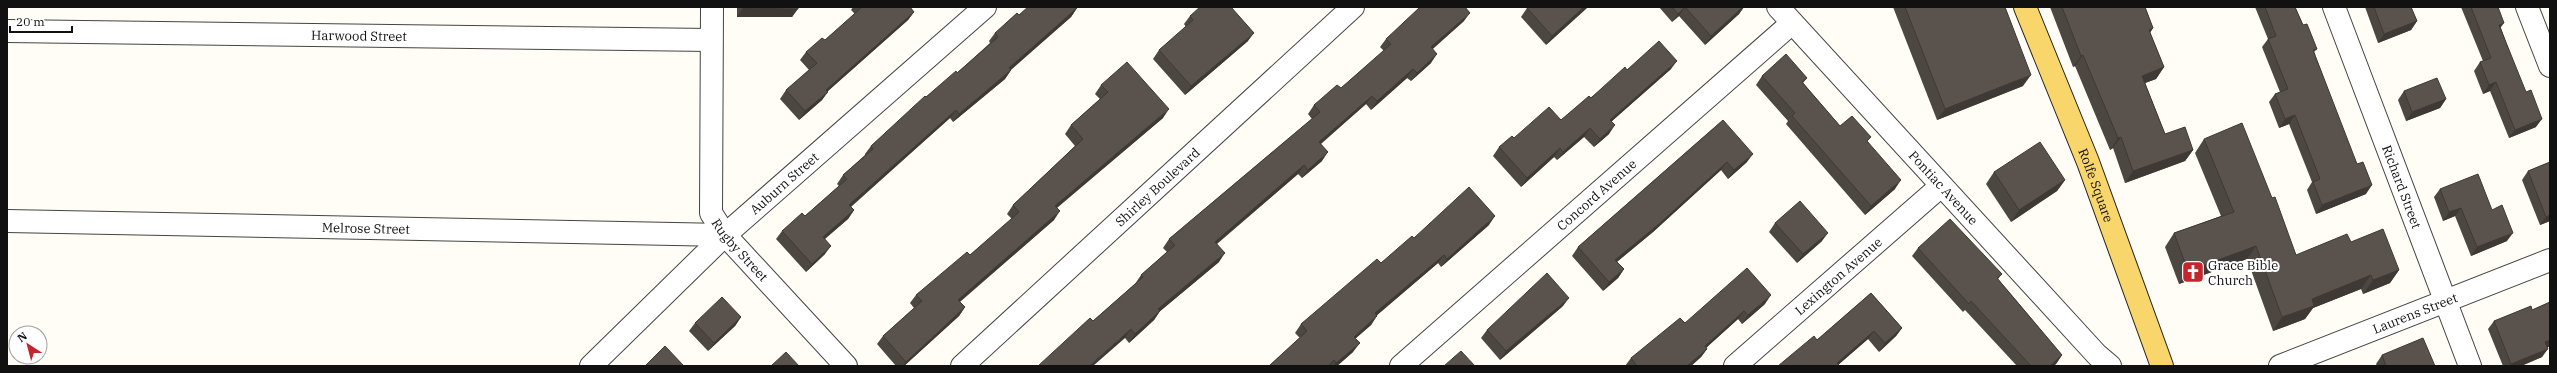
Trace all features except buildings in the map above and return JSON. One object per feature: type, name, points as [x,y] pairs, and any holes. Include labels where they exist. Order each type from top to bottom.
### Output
[{"type":"main road","name":"Rolfe Square","points":[[2026,7],[2088,162],[2162,366]]},
{"type":"street","name":"Rugby Street","points":[[712,7],[711,213],[725,235],[846,366]]},
{"type":"street","name":"Auburn Street","points":[[590,366],[725,235],[985,7]]},
{"type":"street","name":"Shirley Boulevard","points":[[962,366],[1353,7]]},
{"type":"street","name":"Richard Street","points":[[2334,7],[2470,366]]},
{"type":"street","points":[[2527,7],[2550,66]]},
{"type":"street","name":"Pontiac Avenue","points":[[1782,11],[2098,362]]},
{"type":"street","name":"Concord Avenue","points":[[1400,366],[1782,11]]},
{"type":"street","name":"Harwood Street","points":[[7,31],[711,40]]},
{"type":"street","name":"Lexington Avenue","points":[[1735,366],[1941,186]]},
{"type":"street","name":"Melrose Street","points":[[7,221],[725,235]]},
{"type":"street","name":"Laurens Street","points":[[2280,366],[2550,260]]},
{"type":"place","name":"Grace Bible Church","points":[[2193,272]]}]
